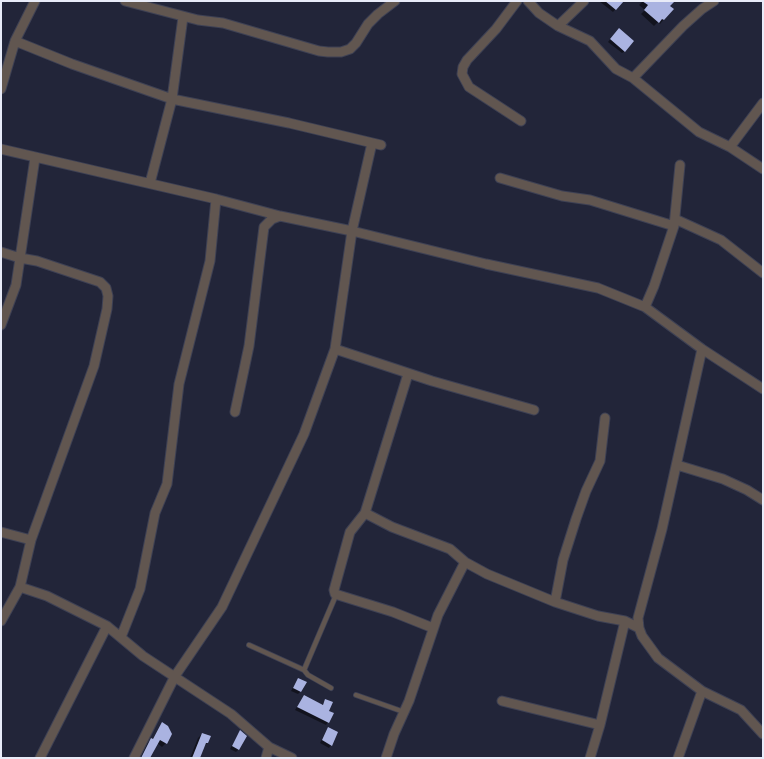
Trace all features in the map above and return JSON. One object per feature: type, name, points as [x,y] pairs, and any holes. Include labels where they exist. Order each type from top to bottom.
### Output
[{"type":"street","points":[[1,89],[14,41],[35,1]]},
{"type":"street","points":[[125,1],[183,17],[223,22],[319,51],[341,52],[350,49],[373,19],[395,1]]},
{"type":"street","points":[[517,1],[496,29],[467,60],[463,67],[462,74],[470,87],[521,121]]},
{"type":"street","points":[[528,1],[539,13],[558,26],[590,41],[616,69],[633,78],[699,132],[730,147],[763,169]]},
{"type":"street","points":[[558,26],[584,1]]},
{"type":"street","points":[[633,78],[683,26],[702,9],[714,1]]},
{"type":"street","points":[[150,183],[172,99],[183,17]]},
{"type":"street","points":[[14,41],[72,64],[172,99],[382,145]]},
{"type":"street","points":[[730,147],[763,103]]},
{"type":"street","points":[[134,758],[174,676],[222,607],[304,434],[335,349],[352,231],[372,142]]},
{"type":"street","points":[[1,149],[35,158],[150,183],[280,216],[352,231],[486,264],[598,288],[645,307],[702,349],[763,389]]},
{"type":"street","points":[[1,325],[16,285],[35,158]]},
{"type":"street","points":[[645,307],[654,286],[675,222],[680,165]]},
{"type":"street","points":[[500,178],[562,196],[590,200],[675,222],[721,240],[763,273]]},
{"type":"street","points":[[121,637],[140,589],[155,513],[167,484],[179,384],[210,261],[216,199]]},
{"type":"street","points":[[235,412],[249,346],[264,227],[272,219],[280,216]]},
{"type":"street","points":[[1,252],[20,258],[37,261],[100,282],[106,288],[108,296],[107,309],[94,366],[31,540],[20,587],[1,621]]},
{"type":"street","points":[[335,349],[408,374],[534,410]]},
{"type":"street","points":[[702,349],[662,529],[638,618],[638,628],[658,658],[702,691],[741,710],[763,734]]},
{"type":"street","points":[[408,374],[365,513],[350,532],[334,590],[336,595],[384,609],[432,628]]},
{"type":"street","points":[[555,602],[563,560],[576,519],[586,491],[600,461],[605,418]]},
{"type":"street","points":[[677,465],[729,482],[747,490],[763,500]]},
{"type":"street","points":[[365,513],[392,527],[450,549],[465,562],[487,574],[555,602],[598,616],[625,621],[638,628]]},
{"type":"street","points":[[1,532],[31,540]]},
{"type":"street","points":[[386,758],[404,712],[432,628],[465,562]]},
{"type":"street","points":[[20,587],[47,596],[107,626],[136,651],[231,714],[269,748],[292,758]]},
{"type":"street","points":[[590,758],[600,725],[625,621]]},
{"type":"street","points":[[40,758],[107,626]]},
{"type":"street","points":[[678,758],[702,691]]},
{"type":"street","points":[[502,701],[600,725]]},
{"type":"street","points":[[266,758],[269,748]]},
{"type":"lane","points":[[304,670],[336,595]]},
{"type":"lane","points":[[249,645],[304,670],[308,675],[331,688]]},
{"type":"lane","points":[[356,695],[404,712]]},
{"type":"building","points":[[605,1],[624,1],[616,10]]},
{"type":"building","points":[[642,1],[675,1],[670,6],[674,9],[664,20],[662,19],[659,23],[644,10],[648,5]]},
{"type":"building","points":[[619,28],[634,41],[625,52],[610,39]]},
{"type":"building","points":[[298,678],[307,682],[301,692],[293,688]]},
{"type":"building","points":[[304,695],[323,705],[325,699],[333,702],[329,711],[334,713],[329,723],[297,707]]},
{"type":"building","points":[[162,722],[168,726],[172,734],[167,744],[160,740],[150,758],[141,758],[151,738],[153,739]]},
{"type":"building","points":[[328,727],[338,732],[332,746],[322,740]]},
{"type":"building","points":[[240,730],[247,736],[239,750],[232,746]]},
{"type":"building","points":[[202,733],[211,736],[208,743],[206,743],[200,758],[192,758]]}]
